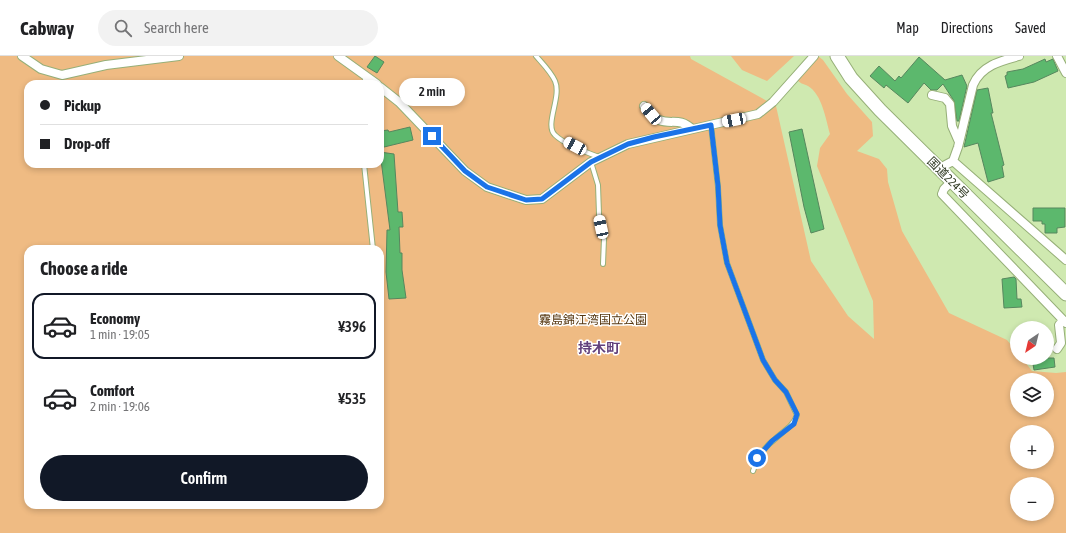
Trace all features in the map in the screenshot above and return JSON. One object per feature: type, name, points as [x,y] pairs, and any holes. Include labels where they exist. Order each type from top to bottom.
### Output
[{"type":"highway","name":"国道224号","points":[[837,56],[851,78],[880,110],[951,182],[1066,294]]},
{"type":"street","points":[[22,56],[41,69],[62,75],[106,65],[179,56]]},
{"type":"street","points":[[338,56],[372,80]]},
{"type":"street","points":[[384,90],[399,102],[465,171],[487,187],[526,200],[542,199],[591,162],[628,144],[758,114],[773,102],[814,56]]},
{"type":"street","points":[[953,162],[972,85],[977,76],[984,68],[1019,56]]},
{"type":"street","points":[[1057,56],[1066,73]]},
{"type":"street","points":[[932,95],[945,98],[950,104],[952,126],[959,142]]},
{"type":"street","points":[[644,106],[654,117],[660,120],[678,121],[686,124],[692,129]]},
{"type":"street","points":[[938,168],[953,162]]},
{"type":"street","points":[[953,162],[1066,260]]},
{"type":"street","points":[[951,182],[944,189],[942,194],[1064,321],[1059,325],[1061,343],[1057,349]]},
{"type":"lane","points":[[536,56],[555,82],[557,96],[550,127],[554,135],[585,151],[601,157]]},
{"type":"lane","points":[[365,80],[367,76]]},
{"type":"lane","points":[[711,125],[718,186],[720,225],[727,263],[763,360],[775,380],[786,392],[797,414],[794,424],[772,441],[757,458],[753,471]]},
{"type":"lane","points":[[591,162],[598,185],[599,214],[604,240],[603,264]]},
{"type":"lane","points":[[364,168],[373,245]]},
{"type":"green space","name":"霧島錦江湾国立公園","points":[[0,56],[690,56],[691,59],[776,106],[811,261],[848,316],[874,339],[873,301],[817,166],[820,148],[830,134],[825,115],[820,101],[813,90],[797,80],[818,56],[823,60],[847,94],[872,122],[873,136],[857,151],[879,159],[887,169],[888,182],[902,231],[949,313],[1007,340],[1010,344],[1010,365],[1027,365],[1032,371],[1056,373],[1066,372],[1066,533],[0,533]]},
{"type":"green space","points":[[731,56],[794,56],[767,81],[742,70]]},
{"type":"building","points":[[375,56],[384,62],[377,73],[367,67]]},
{"type":"building","points":[[919,57],[945,80],[962,75],[967,86],[959,121],[957,121],[954,101],[943,84],[937,90],[931,90],[924,83],[908,103],[886,85],[884,88],[870,76],[879,66],[895,81],[899,76],[901,78]]},
{"type":"building","points":[[1045,59],[1046,62],[1053,59],[1058,71],[1034,82],[1008,88],[1005,76],[1007,75],[1007,72],[1023,69]]},
{"type":"building","points":[[988,88],[993,113],[991,113],[1004,165],[1002,166],[1004,177],[988,182],[978,143],[964,147],[977,90]]},
{"type":"building","points":[[410,127],[413,140],[384,147],[384,130],[388,130],[389,132]]},
{"type":"building","points":[[802,129],[824,229],[811,233],[804,207],[789,132]]},
{"type":"building","points":[[384,153],[394,154],[398,212],[402,212],[403,227],[399,227],[400,253],[402,253],[402,270],[406,298],[389,299],[386,272],[387,230],[390,230],[382,168],[384,168]]},
{"type":"building","points":[[1033,208],[1065,208],[1065,227],[1057,228],[1057,233],[1045,233],[1045,224],[1042,224],[1042,221],[1033,221]]},
{"type":"building","points":[[1014,277],[1016,279],[1017,299],[1021,299],[1022,307],[1004,308],[1002,279]]},
{"type":"building","points":[[1054,358],[1055,367],[1034,370],[1033,365],[1054,365]]},
{"type":"district","name":"持木町","points":[[599,348]]},
{"type":"route","points":[[432,136],[465,171],[487,187],[526,200],[542,199],[591,162],[628,144],[711,125],[718,186],[720,225],[727,263],[763,360],[775,380],[786,392],[797,414],[794,424],[772,441],[757,458]]}]
